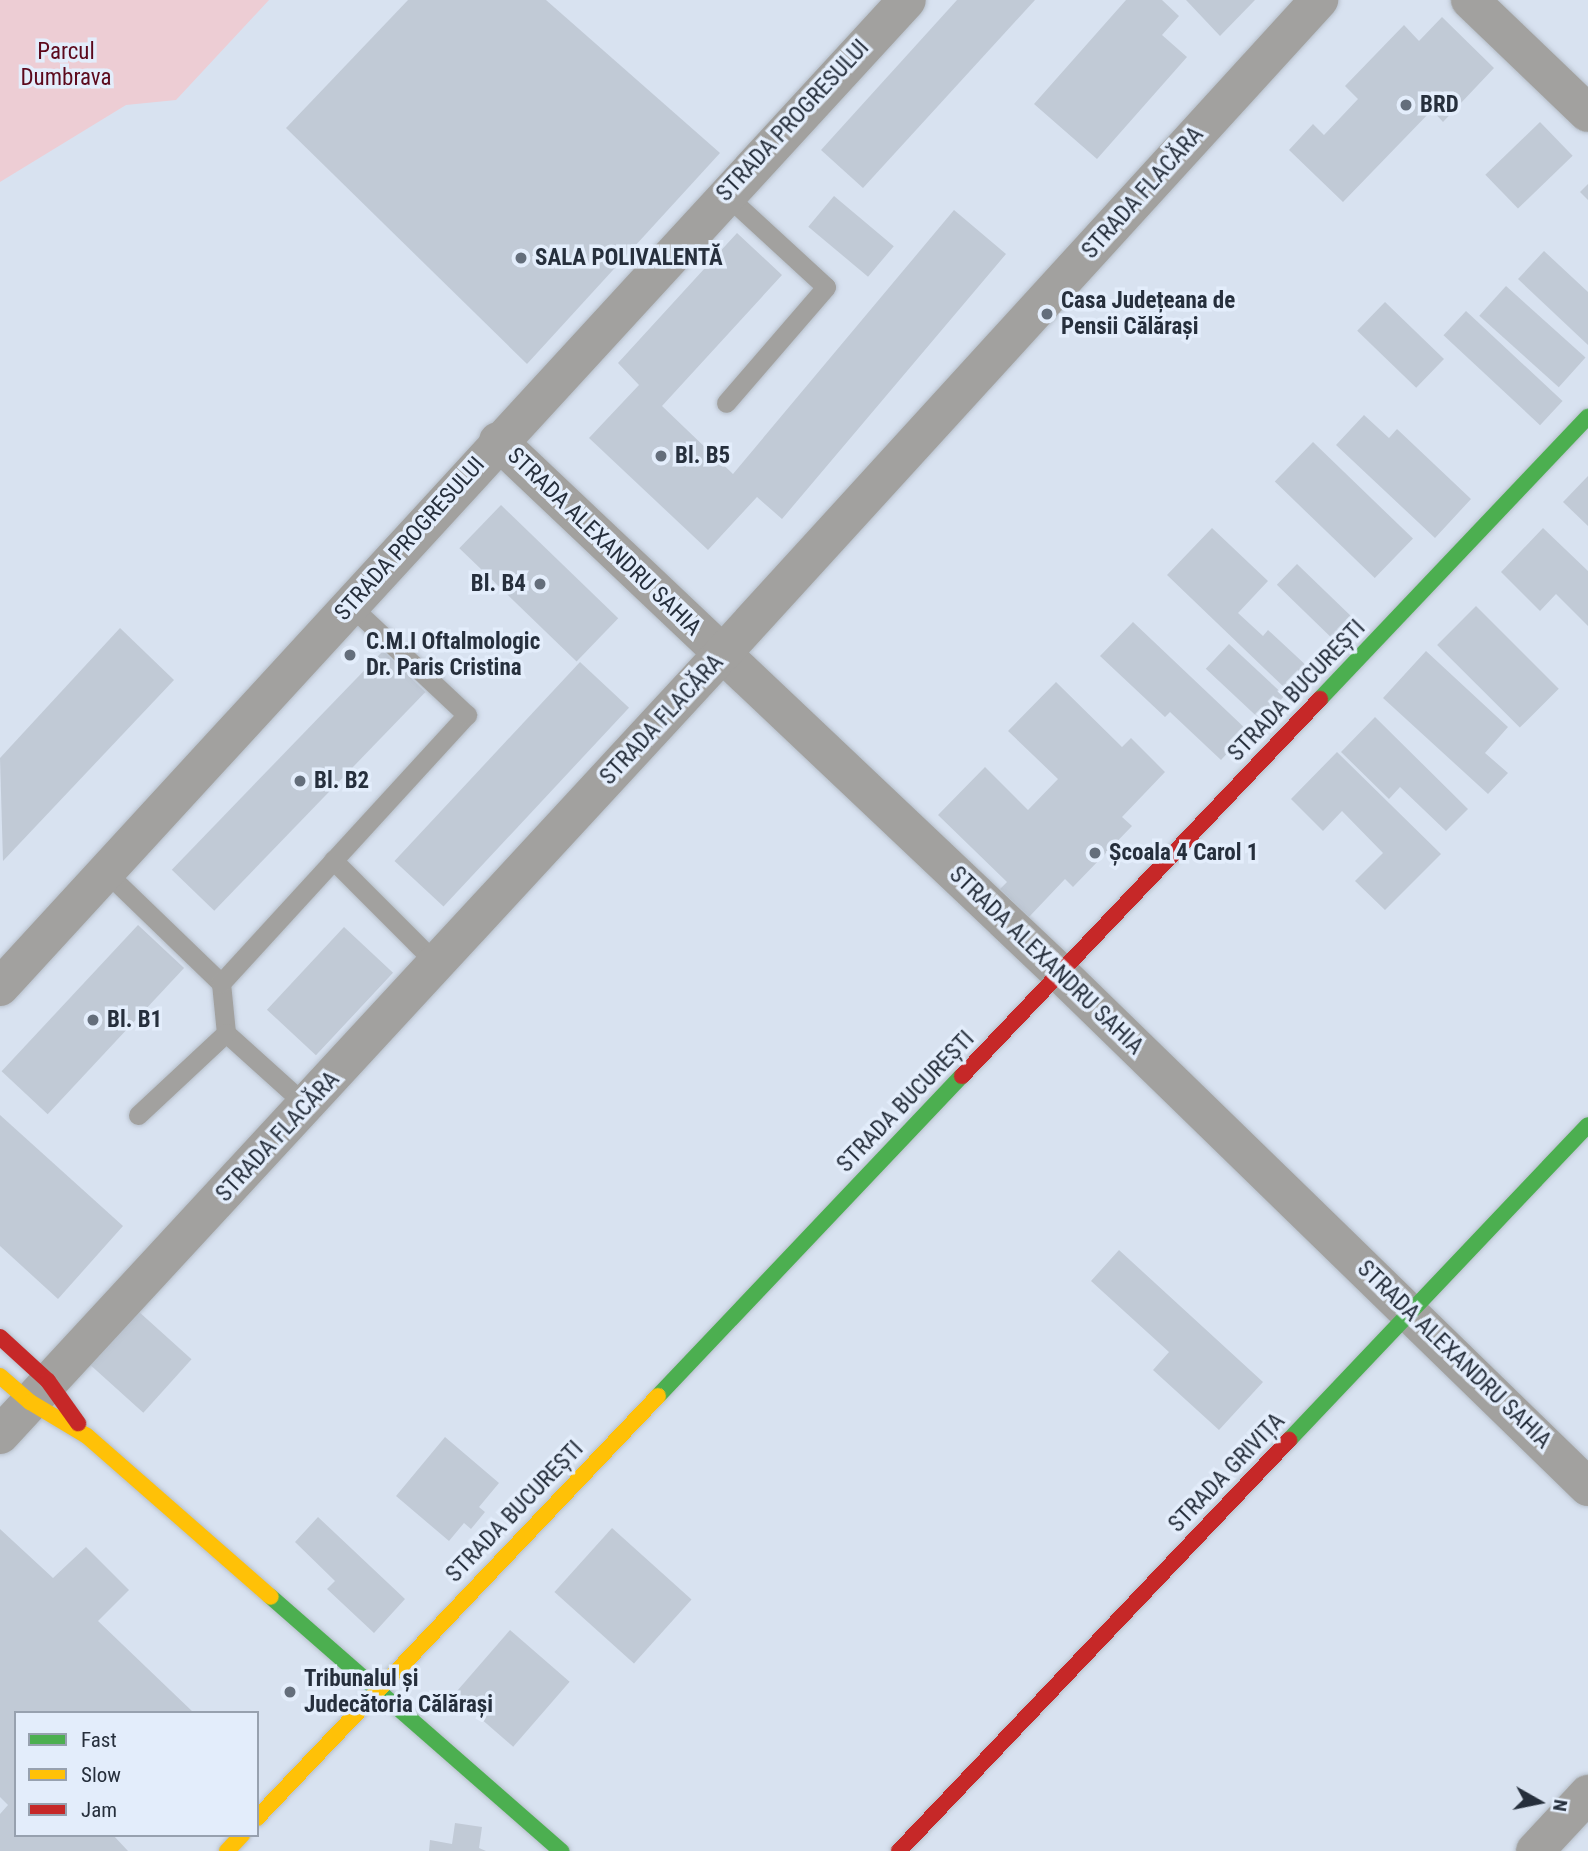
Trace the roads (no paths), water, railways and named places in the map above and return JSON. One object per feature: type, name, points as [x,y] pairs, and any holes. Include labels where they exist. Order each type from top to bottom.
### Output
[{"type":"main road","name":"STRADA BUCUREȘTI","points":[[259,1816],[1588,417]]},
{"type":"main road","name":"STRADA GRIVIȚA","points":[[899,1851],[1588,1125]]},
{"type":"main road","points":[[0,1337],[39,1392],[561,1851]]},
{"type":"main road","points":[[0,1376],[39,1392],[88,1436]]},
{"type":"main road","points":[[227,1851],[240,1837]]},
{"type":"street","name":"STRADA PROGRESULUI","points":[[0,987],[498,441],[907,0]]},
{"type":"street","name":"STRADA FLACĂRA","points":[[0,1435],[307,1106],[1319,0]]},
{"type":"street","points":[[1470,0],[1588,113]]},
{"type":"street","name":"STRADA ALEXANDRU SAHIA","points":[[498,441],[1060,973],[1588,1487]]},
{"type":"street","points":[[1535,1851],[1588,1794]]},
{"type":"lane","points":[[725,194],[826,287],[726,403]]},
{"type":"lane","points":[[221,984],[467,715],[350,605]]},
{"type":"lane","points":[[333,860],[437,964]]},
{"type":"lane","points":[[106,872],[221,984],[226,1033],[307,1106]]},
{"type":"lane","points":[[138,1115],[226,1033]]},
{"type":"place","name":"BRD","points":[[1406,105]]},
{"type":"place","name":"SALA POLIVALENTĂ","points":[[521,258]]},
{"type":"place","name":"Casa Județeana de Pensii Călărași","points":[[1047,314]]},
{"type":"place","name":"Bl. B5","points":[[661,456]]},
{"type":"place","name":"Bl. B4","points":[[540,584]]},
{"type":"place","name":"C.M.I Oftalmologic Dr. Paris Cristina","points":[[350,655]]},
{"type":"place","name":"Bl. B2","points":[[300,781]]},
{"type":"place","name":"Școala 4 Carol 1","points":[[1095,853]]},
{"type":"place","name":"Bl. B1","points":[[93,1020]]},
{"type":"place","name":"Tribunalul și Judecătoria Călărași","points":[[290,1692]]},
{"type":"park label","name":"Parcul Dumbrava","points":[[66,65]]}]
